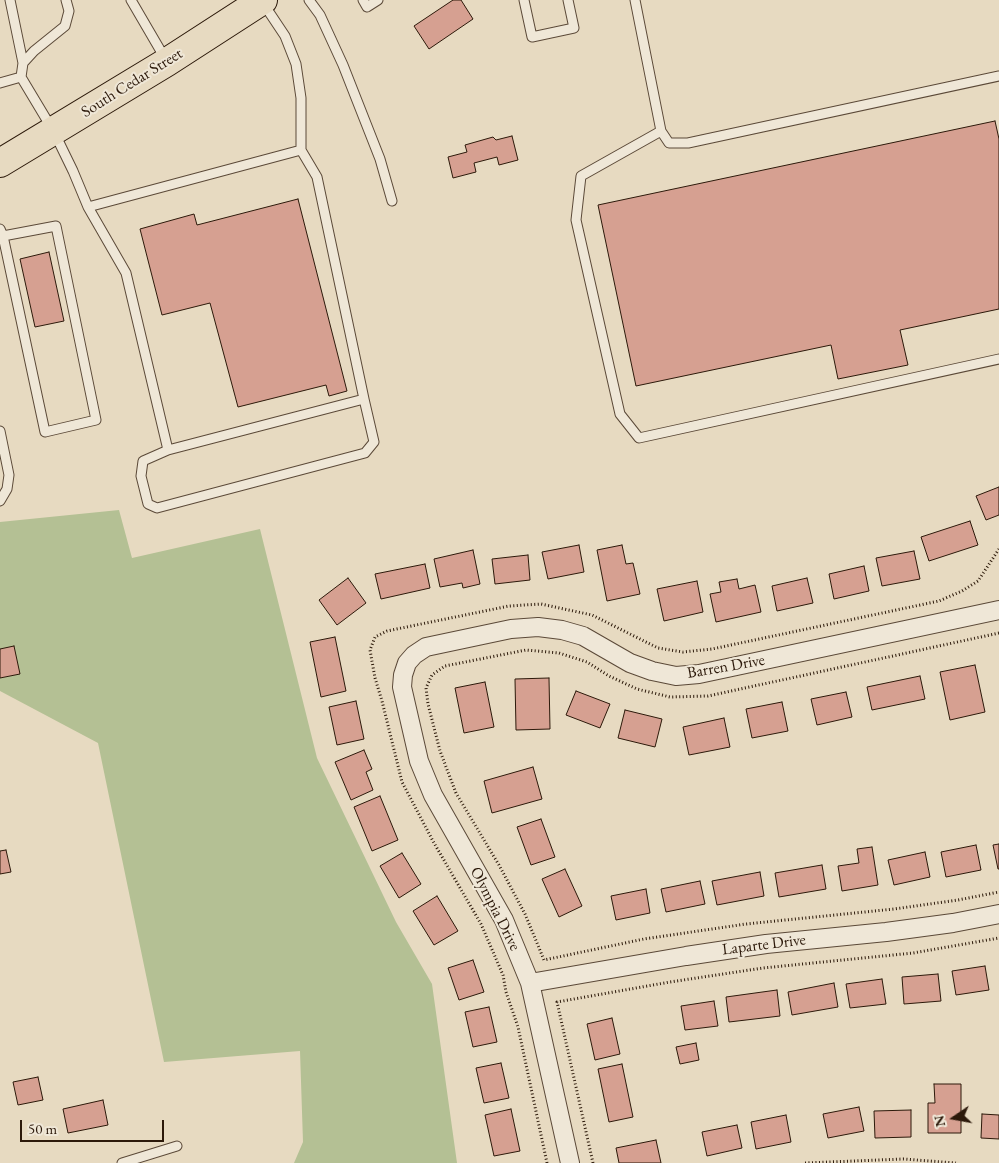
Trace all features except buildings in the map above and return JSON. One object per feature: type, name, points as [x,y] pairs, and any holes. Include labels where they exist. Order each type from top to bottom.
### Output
[{"type":"main road","name":"South Cedar Street","points":[[0,163],[167,62],[262,0]]},
{"type":"street","name":"Barren Drive","points":[[407,663],[414,655],[426,647],[511,629],[538,628],[562,630],[583,636],[630,663],[652,671],[676,676],[699,674],[999,610]]},
{"type":"street","name":"Olympia Drive","points":[[407,663],[402,674],[402,687],[419,761],[433,795],[504,920],[530,983],[570,1163]]},
{"type":"street","name":"Laparte Drive","points":[[530,983],[766,944],[953,924],[999,914]]},
{"type":"lane","points":[[10,0],[23,63],[21,77],[54,132],[88,207],[126,273],[168,450]]},
{"type":"lane","points":[[23,63],[34,51],[65,26],[69,11],[66,0]]},
{"type":"lane","points":[[131,0],[167,62]]},
{"type":"lane","points":[[262,0],[285,36],[296,64],[301,98],[301,150],[317,177],[374,442],[365,453],[157,508],[148,504],[141,476],[144,462],[168,450],[364,399]]},
{"type":"lane","points":[[309,0],[320,15],[343,65],[380,158],[392,202]]},
{"type":"lane","points":[[363,0],[368,7],[378,0]]},
{"type":"lane","points":[[524,0],[532,37],[574,28],[568,0]]},
{"type":"lane","points":[[636,0],[662,131],[669,143],[688,142],[999,76]]},
{"type":"lane","points":[[0,83],[21,77]]},
{"type":"lane","points":[[662,131],[581,176],[576,220],[620,414],[639,438],[999,358]]},
{"type":"lane","points":[[88,207],[301,150]]},
{"type":"lane","points":[[56,226],[96,420],[45,432],[2,233],[56,226]]},
{"type":"lane","points":[[0,431],[9,475],[7,489],[0,501]]},
{"type":"lane","points":[[122,1163],[177,1146]]},
{"type":"path","points":[[547,1163],[518,1027],[506,992],[503,975],[481,924],[434,843],[402,782],[375,678],[370,650],[375,637],[387,631],[509,606],[541,604],[592,615],[658,648],[684,652],[712,649],[939,601],[962,591],[978,581],[999,549]]},
{"type":"path","points":[[544,960],[525,914],[499,865],[456,793],[440,751],[428,704],[426,688],[432,675],[445,666],[526,650],[559,653],[587,662],[609,676],[637,689],[670,697],[708,696],[999,634]]},
{"type":"path","points":[[593,1163],[557,1002],[763,968],[913,953],[999,938]]},
{"type":"path","points":[[805,1163],[903,1159],[956,1163]]},
{"type":"green space","points":[[119,510],[132,558],[260,529],[317,758],[396,922],[432,984],[457,1163],[294,1163],[303,1142],[300,1051],[164,1062],[98,743],[0,691],[0,522]]}]
